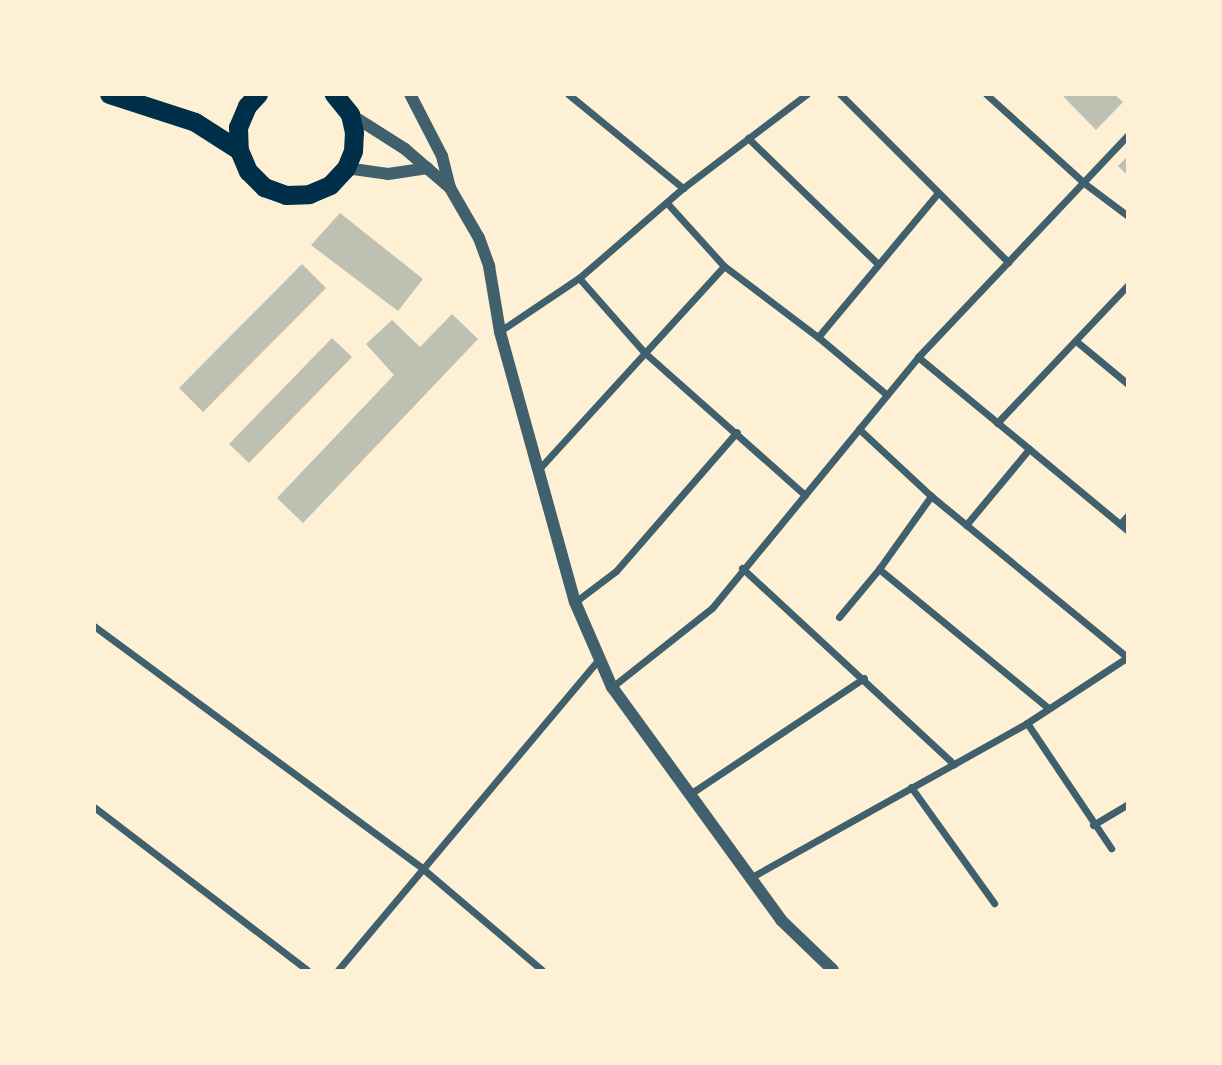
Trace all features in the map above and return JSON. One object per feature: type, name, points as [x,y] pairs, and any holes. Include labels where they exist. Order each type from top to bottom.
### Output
[{"type":"highway","points":[[109,94],[195,122],[239,150]]},
{"type":"highway","points":[[258,94],[247,106],[238,127],[239,150],[248,172],[264,187],[286,195],[309,194],[330,185],[346,168],[353,151],[355,132],[343,102]]},
{"type":"street","points":[[410,94],[442,156],[450,188],[479,238],[489,266],[500,332],[575,602],[612,687],[781,920],[833,971]]},
{"type":"street","points":[[568,94],[684,188]]},
{"type":"street","points":[[500,332],[579,278],[684,188],[807,94]]},
{"type":"street","points":[[840,94],[1008,262]]},
{"type":"street","points":[[986,94],[1084,183],[1128,216]]},
{"type":"street","points":[[343,102],[450,188]]},
{"type":"street","points":[[612,687],[712,608],[742,568],[806,495],[918,357],[1128,135]]},
{"type":"street","points":[[748,138],[878,264]]},
{"type":"street","points":[[346,168],[387,174],[428,168]]},
{"type":"street","points":[[818,337],[938,192]]},
{"type":"street","points":[[667,203],[724,266],[818,337],[887,396]]},
{"type":"street","points":[[537,470],[724,266]]},
{"type":"street","points":[[579,278],[645,353],[806,495]]},
{"type":"street","points":[[997,423],[1128,285]]},
{"type":"street","points":[[1076,341],[1128,384]]},
{"type":"street","points":[[918,357],[1128,531]]},
{"type":"street","points":[[750,878],[1027,723],[1127,657],[931,496],[859,429]]},
{"type":"street","points":[[575,602],[616,571],[737,432]]},
{"type":"street","points":[[966,525],[1029,449]]},
{"type":"street","points":[[839,617],[879,569],[931,496]]},
{"type":"street","points":[[1120,524],[1128,515]]},
{"type":"street","points":[[742,568],[954,764]]},
{"type":"street","points":[[879,569],[1048,708]]},
{"type":"street","points":[[94,626],[422,868],[542,971]]},
{"type":"street","points":[[338,971],[599,659]]},
{"type":"street","points":[[690,794],[864,678]]},
{"type":"street","points":[[1027,723],[1093,825],[1111,848]]},
{"type":"street","points":[[911,787],[994,903]]},
{"type":"street","points":[[1093,825],[1128,804]]},
{"type":"street","points":[[94,807],[307,971]]},
{"type":"building","points":[[1061,94],[1114,94],[1123,102],[1096,130]]},
{"type":"building","points":[[1128,156],[1128,176],[1118,166]]},
{"type":"building","points":[[340,213],[423,279],[398,311],[311,245]]},
{"type":"building","points":[[302,264],[326,288],[203,412],[179,388]]},
{"type":"building","points":[[452,314],[478,339],[303,523],[277,498],[394,375],[366,344],[392,320],[420,347]]},
{"type":"building","points":[[332,338],[352,357],[249,463],[229,444]]}]
